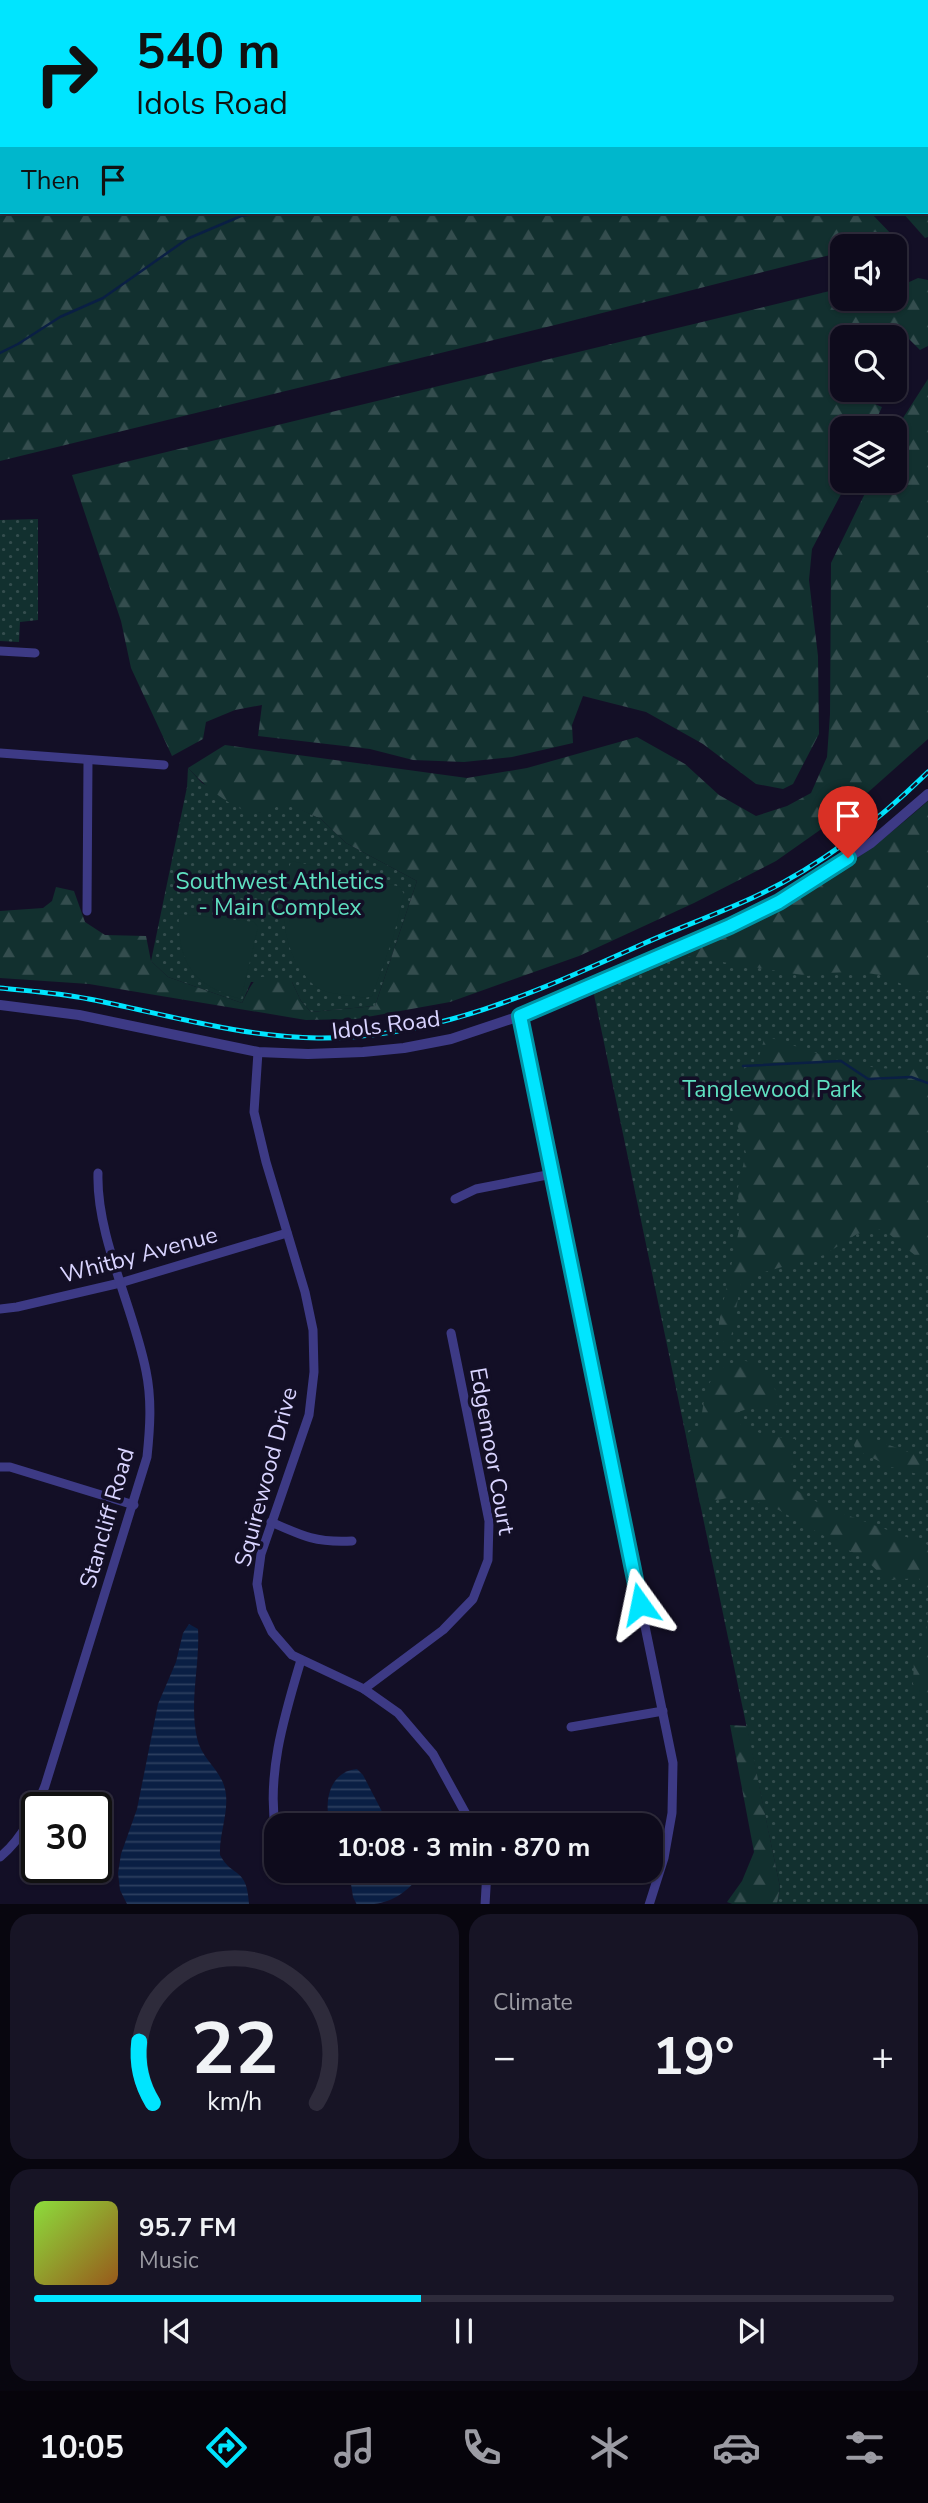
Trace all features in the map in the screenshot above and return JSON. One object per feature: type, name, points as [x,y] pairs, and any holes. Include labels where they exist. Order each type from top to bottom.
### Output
[{"type":"street","points":[[0,651],[35,653]]},
{"type":"street","points":[[0,753],[164,765]]},
{"type":"street","points":[[87,911],[88,760]]},
{"type":"street","name":"Idols Road","points":[[0,1005],[79,1015],[258,1052],[308,1055],[404,1048],[451,1039],[520,1016],[730,926],[779,902],[871,843],[928,794]]},
{"type":"street","points":[[520,1016],[673,1763],[672,1813],[664,1858],[649,1904]]},
{"type":"street","name":"Squirewood Drive","points":[[258,1052],[254,1112],[266,1163],[305,1292],[313,1330],[314,1372],[309,1415],[271,1522],[258,1571],[258,1594],[262,1611],[272,1632],[292,1655],[364,1689],[397,1713],[433,1754],[465,1813]]},
{"type":"street","name":"Stancliff Road","points":[[0,1857],[13,1845],[29,1823],[45,1786],[147,1457],[151,1416],[146,1371],[101,1209],[98,1173]]},
{"type":"street","points":[[455,1199],[476,1189],[552,1174]]},
{"type":"street","name":"Whitby Avenue","points":[[0,1309],[120,1283],[287,1233]]},
{"type":"street","name":"Edgemoor Court","points":[[364,1689],[443,1630],[473,1599],[488,1560],[489,1521],[451,1333]]},
{"type":"street","points":[[0,1466],[134,1504]]},
{"type":"street","points":[[271,1522],[310,1539],[352,1541]]},
{"type":"street","points":[[274,1813],[272,1793],[277,1752],[301,1660]]},
{"type":"street","points":[[571,1727],[663,1711]]},
{"type":"street","points":[[485,1904],[486,1883]]},
{"type":"green space","points":[[0,214],[872,214],[891,234],[830,234],[830,255],[0,461]]},
{"type":"green space","points":[[904,214],[928,214],[928,237],[925,238]]},
{"type":"green space","points":[[918,278],[928,280],[928,346],[920,350],[907,337],[907,325],[830,325],[830,402],[870,402],[882,407],[878,416],[830,416],[830,493],[842,493],[812,549],[809,580],[818,656],[819,734],[793,784],[783,789],[756,784],[703,744],[646,712],[583,696],[572,725],[573,743],[512,757],[464,762],[413,760],[370,749],[258,736],[262,705],[235,710],[206,722],[203,739],[172,756],[131,668],[121,621],[72,475],[830,291],[830,311],[907,311],[907,283]]},
{"type":"green space","points":[[928,379],[928,739],[847,811],[776,861],[694,903],[579,956],[450,1002],[356,1019],[306,1020],[89,984],[0,978],[0,911],[43,908],[52,901],[56,887],[74,891],[85,922],[105,935],[146,936],[151,961],[168,977],[242,1003],[255,980],[271,977],[292,982],[301,1001],[311,1012],[375,1006],[417,881],[346,843],[321,819],[285,803],[258,813],[239,808],[220,796],[188,768],[225,745],[467,778],[527,768],[637,737],[685,764],[719,795],[756,816],[787,806],[811,793],[827,757],[830,714],[831,563],[865,493],[907,493],[907,416],[904,416]]},
{"type":"green space","points":[[38,519],[38,620],[20,622],[19,642],[0,641],[0,520]]},
{"type":"green space","name":"Southwest Athletics - Main Complex","points":[[188,768],[202,783],[259,813],[285,802],[321,819],[346,843],[417,881],[375,1006],[311,1012],[301,1001],[292,982],[251,982],[242,1003],[168,977],[151,961],[187,787]]},
{"type":"green space","points":[[928,801],[928,993],[868,973],[808,976],[679,955],[738,930],[814,888],[861,856]]},
{"type":"green space","name":"Tanglewood Park","points":[[928,808],[928,1904],[777,1904],[780,1887],[593,990],[679,955],[708,947],[803,898],[846,873]]},
{"type":"green space","points":[[291,861],[400,887],[404,894],[393,938],[372,996],[365,998],[327,992],[316,987],[302,972],[289,946],[284,918],[285,890]]},
{"type":"green space","points":[[179,914],[254,922],[258,927],[241,999],[211,987],[192,970],[181,946]]},
{"type":"green space","points":[[765,1036],[862,1065],[900,1069],[915,1065],[928,1078],[928,1266],[883,1229],[857,1234],[824,1255],[761,1273],[741,1282],[730,1343],[718,1341],[719,1322],[739,1230],[738,1187],[746,1153],[732,1108],[728,1079],[758,1060]]},
{"type":"green space","points":[[742,1359],[769,1375],[777,1405],[756,1406],[738,1412],[741,1427],[770,1436],[795,1439],[793,1478],[787,1485],[828,1508],[928,1545],[928,1598],[919,1578],[887,1580],[866,1560],[777,1509],[746,1498],[727,1498],[700,1504],[686,1434],[700,1425],[706,1388],[719,1369]]},
{"type":"green space","points":[[864,1436],[922,1457],[924,1460],[921,1475],[891,1467],[856,1450],[854,1445],[857,1439]]},
{"type":"green space","points":[[928,1610],[928,1710],[913,1684],[914,1658],[925,1642]]},
{"type":"green space","points":[[730,1725],[747,1726],[780,1887],[777,1904],[727,1902],[742,1881],[754,1852]]},
{"type":"water","points":[[189,1624],[198,1629],[194,1697],[197,1738],[203,1753],[221,1779],[226,1795],[220,1855],[242,1878],[248,1892],[249,1904],[127,1904],[120,1890],[118,1873],[121,1854],[137,1809],[158,1704],[176,1662],[183,1633]]},
{"type":"water","points":[[357,1769],[363,1775],[383,1813],[328,1813],[330,1790],[334,1782],[347,1771]]},
{"type":"water","points":[[351,1883],[413,1883],[401,1894],[386,1901],[356,1904]]},
{"type":"waterway","points":[[0,353],[60,317],[103,298],[187,239],[241,216],[254,214]]},
{"type":"waterway","points":[[743,1066],[841,1061],[868,1079],[911,1077],[928,1083]]},
{"type":"railway","points":[[0,988],[78,997],[203,1024],[289,1037],[361,1036],[445,1021],[527,994],[776,886],[846,842],[888,809],[928,772]]},
{"type":"route","points":[[640,1604],[520,1016],[730,926],[779,902],[848,858]]}]
